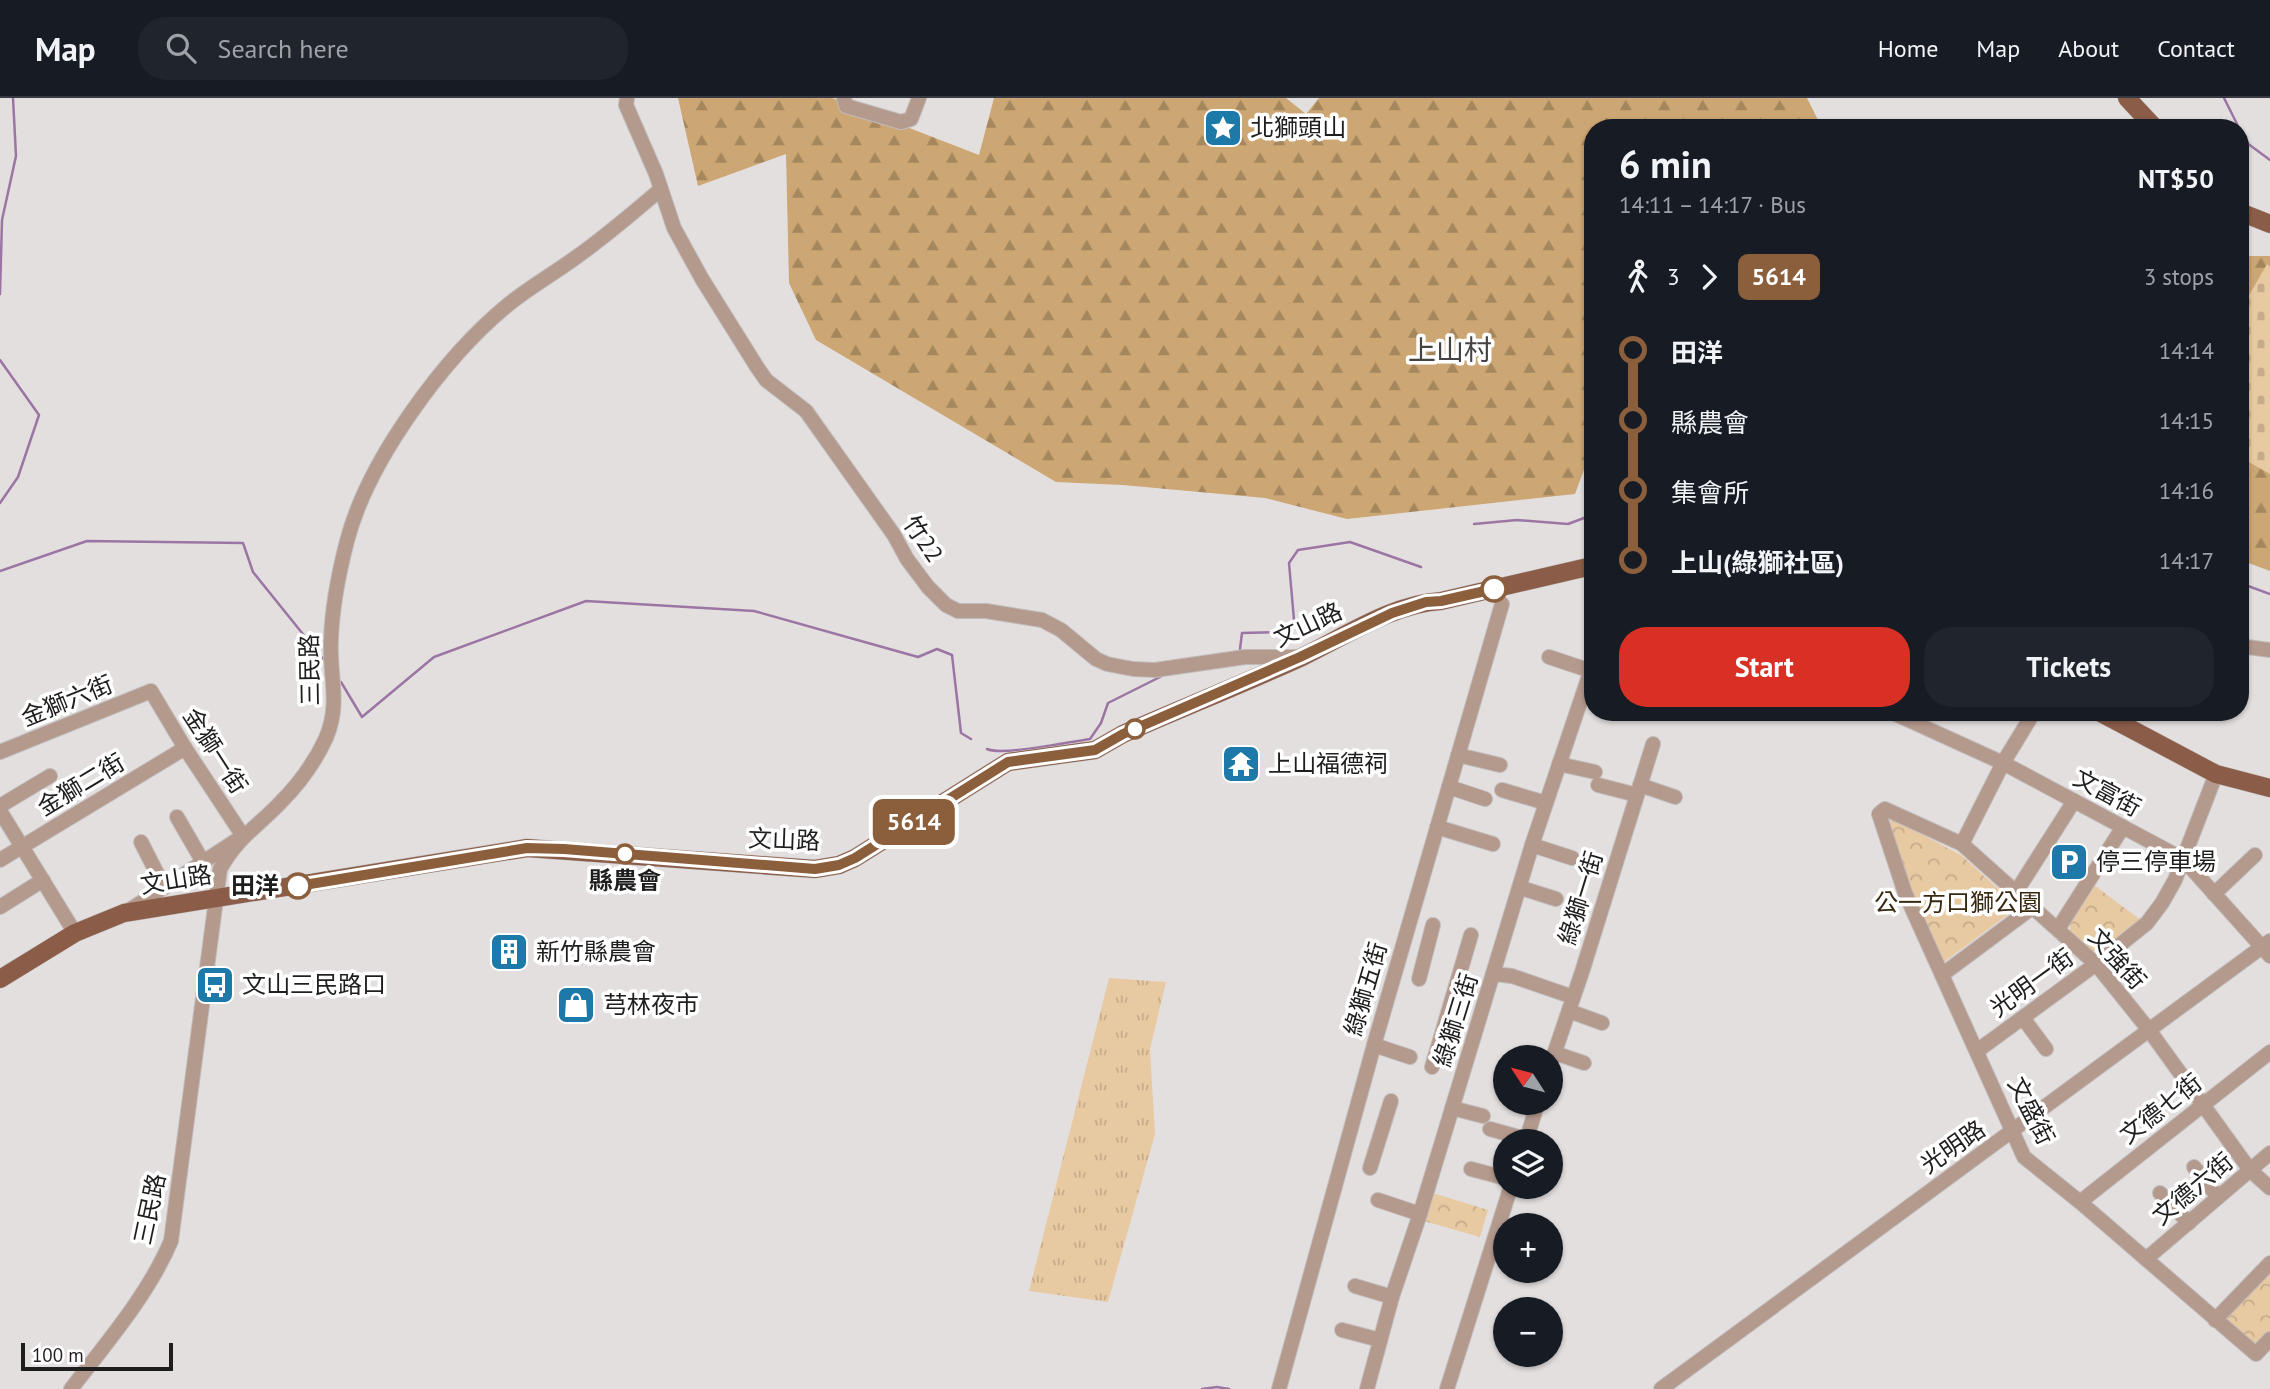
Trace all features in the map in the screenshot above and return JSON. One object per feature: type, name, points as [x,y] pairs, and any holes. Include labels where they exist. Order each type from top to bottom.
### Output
[{"type":"main road","points":[[2127,98],[2147,119]]},
{"type":"main road","points":[[2249,216],[2270,224]]},
{"type":"main road","name":"文山路","points":[[0,979],[75,933],[124,913],[527,848],[815,869],[839,865],[855,858],[1008,762],[1095,750],[1375,621],[1426,602],[1441,601],[1584,568]]},
{"type":"main road","points":[[2116,721],[2216,774],[2270,788]]},
{"type":"street","points":[[844,98],[846,106],[901,122],[911,119],[919,98]]},
{"type":"street","name":"竹22","points":[[623,100],[634,119],[662,190],[667,210],[685,247],[761,373],[766,380],[806,411],[887,525],[907,559],[946,605],[958,611],[986,611],[1042,620],[1061,630],[1096,659],[1133,669],[1155,670],[1245,657],[1300,657]]},
{"type":"street","name":"三民路","points":[[71,1389],[149,1284],[171,1241],[220,869],[243,836],[280,803],[309,770],[335,716],[331,639],[334,607],[348,540],[362,496],[402,427],[444,371],[510,303],[616,228],[662,190]]},
{"type":"street","name":"綠獅五街","points":[[1279,1389],[1374,1045],[1502,604]]},
{"type":"street","points":[[2249,647],[2270,650]]},
{"type":"street","points":[[1549,657],[1584,667]]},
{"type":"street","name":"金獅一街","points":[[150,691],[243,836]]},
{"type":"street","name":"金獅六街","points":[[0,752],[150,691]]},
{"type":"street","name":"綠獅三街","points":[[1367,1389],[1392,1297],[1521,888],[1532,845],[1584,692]]},
{"type":"street","name":"文富街","points":[[1911,721],[2003,762],[2183,859],[2267,949]]},
{"type":"street","points":[[1962,844],[2003,762],[2028,721]]},
{"type":"street","name":"綠獅一街","points":[[1558,1045],[1653,744]]},
{"type":"street","name":"金獅二街","points":[[0,860],[185,748]]},
{"type":"street","points":[[1458,755],[1500,765]]},
{"type":"street","points":[[1559,764],[1596,778],[1675,797]]},
{"type":"street","name":"光明一街","points":[[1977,1051],[2147,923],[2162,904],[2175,880],[2216,774]]},
{"type":"street","points":[[50,776],[0,809],[75,933]]},
{"type":"street","points":[[1449,787],[1485,799]]},
{"type":"street","points":[[1502,790],[1546,803]]},
{"type":"street","points":[[2016,892],[2074,801]]},
{"type":"street","name":"文強街","points":[[1885,809],[1962,844],[2096,964],[2149,1030],[2250,1170],[2270,1188]]},
{"type":"street","name":"文盛街","points":[[1885,809],[1880,814],[1881,824],[1905,893],[2024,1157],[2256,1354],[2270,1339]]},
{"type":"street","points":[[177,817],[203,862]]},
{"type":"street","points":[[1437,827],[1493,844]]},
{"type":"street","points":[[2058,929],[2123,827]]},
{"type":"street","name":"文山路","points":[[124,913],[243,836]]},
{"type":"street","points":[[141,842],[164,887]]},
{"type":"street","points":[[1532,845],[1572,858]]},
{"type":"street","points":[[2214,894],[2255,855]]},
{"type":"street","points":[[0,907],[43,880]]},
{"type":"street","points":[[1521,888],[1556,898]]},
{"type":"street","points":[[1943,974],[2033,907]]},
{"type":"street","points":[[1419,979],[1433,925]]},
{"type":"street","points":[[1432,1067],[1471,935]]},
{"type":"street","name":"光明路","points":[[1661,1389],[2149,1030],[2267,949]]},
{"type":"street","points":[[1494,974],[1512,976],[1571,1004],[1602,1023]]},
{"type":"street","points":[[2023,1018],[2046,1049]]},
{"type":"street","points":[[1374,1045],[1410,1058]]},
{"type":"street","name":"文德七街","points":[[2080,1202],[2270,1052]]},
{"type":"street","points":[[1563,1060],[1584,1063]]},
{"type":"street","points":[[1370,1168],[1391,1101]]},
{"type":"street","points":[[1452,1108],[1502,1129]]},
{"type":"street","name":"文德六街","points":[[2146,1259],[2270,1153]]},
{"type":"street","points":[[2194,1167],[2218,1197]]},
{"type":"street","points":[[1471,1169],[1493,1175]]},
{"type":"street","points":[[2160,1193],[2189,1223]]},
{"type":"street","points":[[1447,1389],[1507,1199]]},
{"type":"street","points":[[1378,1200],[1420,1214]]},
{"type":"street","points":[[2216,1320],[2270,1263]]},
{"type":"street","points":[[1355,1286],[1392,1297]]},
{"type":"street","points":[[1342,1331],[1380,1340]]},
{"type":"green space","points":[[678,98],[832,98],[979,155],[994,98],[1286,98],[1306,114],[1319,98],[1807,98],[1818,119],[1584,119],[1584,470],[1575,494],[1347,519],[1265,498],[1123,485],[1056,482],[816,340],[789,283],[786,154],[698,186]]},
{"type":"green space","points":[[2249,256],[2270,256],[2270,571],[2249,563]]},
{"type":"green space","points":[[2267,264],[2270,267],[2270,474],[2249,462],[2249,295]]},
{"type":"green space","name":"公一方口獅公園","points":[[1894,820],[1961,855],[2018,907],[1944,962],[1912,896],[1888,822]]},
{"type":"green space","points":[[2094,885],[2142,921],[2101,952],[2092,951],[2070,931],[2070,922]]},
{"type":"green space","points":[[1109,978],[1166,982],[1150,1049],[1155,1134],[1108,1302],[1029,1291]]},
{"type":"green space","points":[[1433,1193],[1488,1210],[1480,1237],[1424,1221]]},
{"type":"green space","points":[[2270,1269],[2270,1332],[2260,1344],[2249,1344],[2227,1326],[2226,1315]]},
{"type":"waterway","points":[[0,294],[2,220],[16,156],[13,98]]},
{"type":"waterway","points":[[2224,98],[2234,119]]},
{"type":"waterway","points":[[2249,144],[2270,160]]},
{"type":"waterway","points":[[0,360],[39,415],[18,477],[0,503]]},
{"type":"waterway","points":[[1474,524],[1517,520],[1568,524],[1584,518]]},
{"type":"waterway","points":[[0,571],[87,541],[243,543],[253,572],[323,659]]},
{"type":"waterway","points":[[1240,649],[1242,633],[1286,632],[1294,620],[1289,563],[1298,550],[1350,542],[1421,567]]},
{"type":"waterway","points":[[2249,586],[2270,594]]},
{"type":"waterway","points":[[341,682],[362,717],[434,657],[586,601],[754,611],[918,657],[937,649],[952,655],[961,733],[971,739]]},
{"type":"waterway","points":[[987,749],[1021,750],[1090,739],[1101,723],[1108,703],[1164,675]]},
{"type":"waterway","points":[[1202,1389],[1229,1389]]},
{"type":"bus line","name":"5614","points":[[298,886],[527,848],[815,869],[839,865],[855,858],[1008,762],[1095,750],[1123,734],[1300,657],[1392,613],[1426,602],[1494,589]]},
{"type":"place","name":"北獅頭山","points":[[1223,128]]},
{"type":"place","name":"上山福德祠","points":[[1241,764]]},
{"type":"place","name":"縣農會","points":[[625,854]]},
{"type":"place","name":"停三停車場","points":[[2069,862]]},
{"type":"place","name":"田洋","points":[[298,886]]},
{"type":"place","name":"新竹縣農會","points":[[509,952]]},
{"type":"place","name":"文山三民路口","points":[[215,985]]},
{"type":"place","name":"芎林夜市","points":[[576,1005]]},
{"type":"district","name":"上山村","points":[[1450,350]]}]
